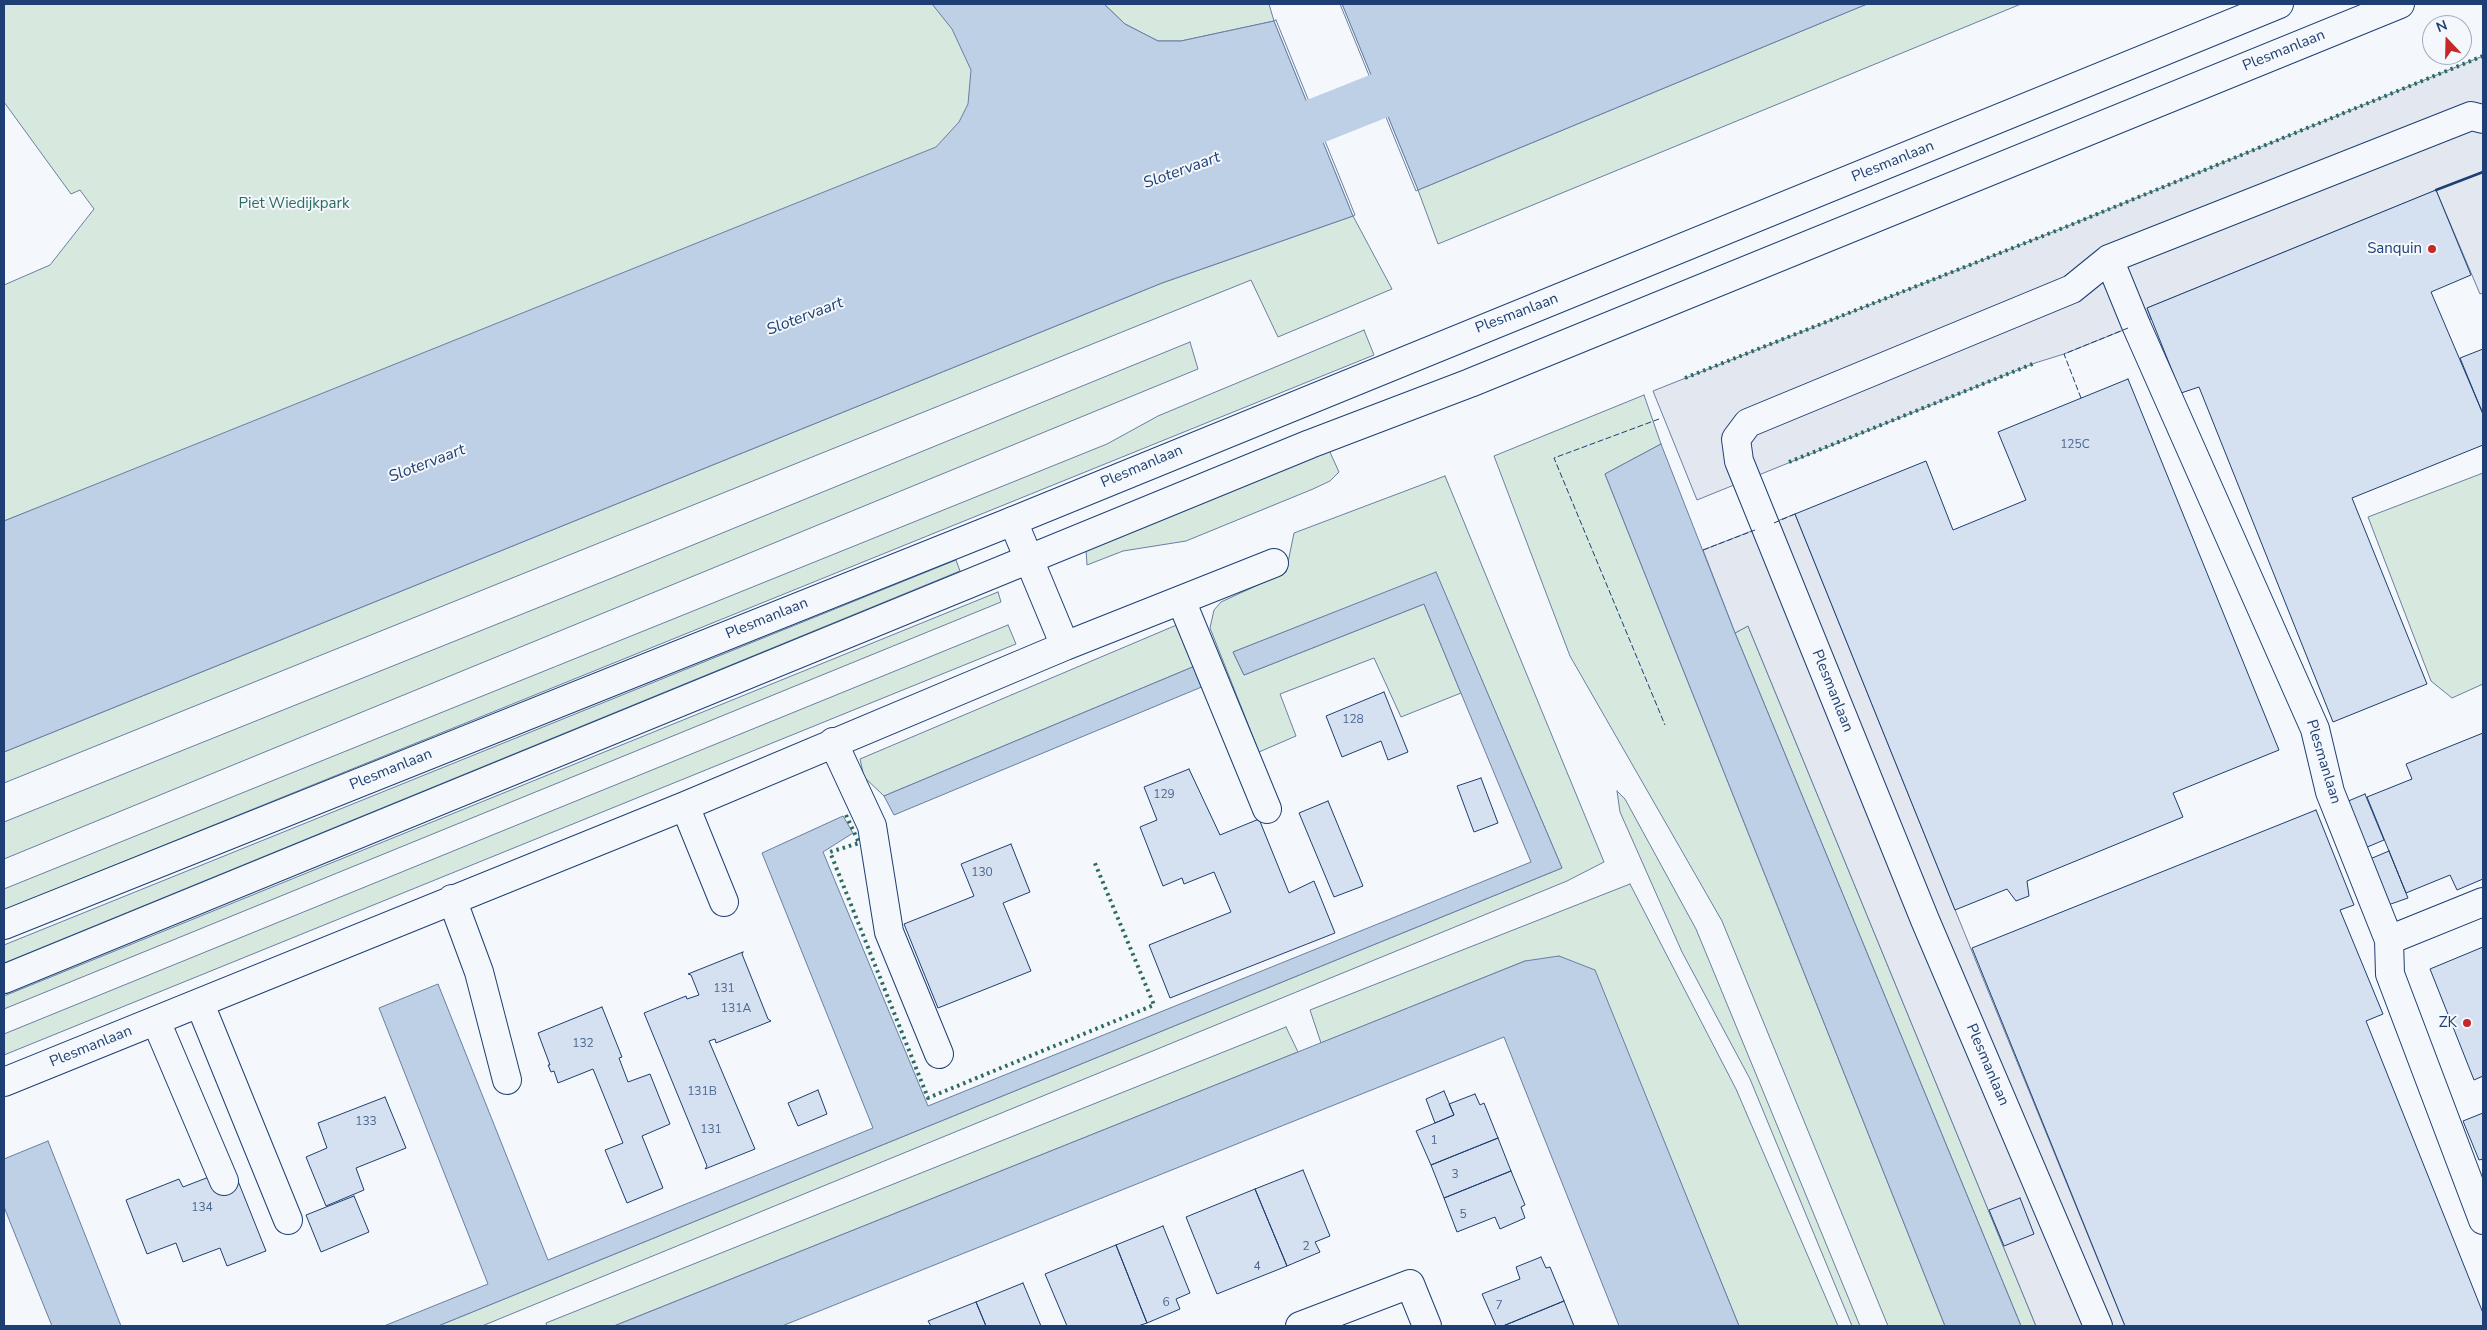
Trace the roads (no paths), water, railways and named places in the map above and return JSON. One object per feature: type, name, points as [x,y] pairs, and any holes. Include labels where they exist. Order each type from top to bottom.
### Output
[{"type":"main road","name":"Plesmanlaan","points":[[4,925],[1013,521],[2279,4]]},
{"type":"main road","name":"Plesmanlaan","points":[[4,979],[1029,561],[1310,444],[1470,383],[2400,4]]},
{"type":"main road","name":"Plesmanlaan","points":[[2098,1326],[1921,911],[1740,461],[1736,439],[1748,423],[2072,289],[2109,259],[2471,116],[2483,119]]},
{"type":"main road","name":"Plesmanlaan","points":[[2109,259],[2136,325],[2315,729],[2330,792],[2389,940],[2390,974],[2483,1220]]},
{"type":"main road","points":[[1013,521],[1065,646]]},
{"type":"main road","name":"Plesmanlaan","points":[[4,1082],[685,806],[833,742],[1065,646],[1274,563]]},
{"type":"main road","points":[[1181,600],[1267,809]]},
{"type":"main road","points":[[833,742],[872,826],[888,932],[939,1054]]},
{"type":"main road","points":[[685,806],[724,902]]},
{"type":"main road","points":[[452,899],[479,972],[507,1080]]},
{"type":"main road","points":[[2389,940],[2483,902]]},
{"type":"main road","points":[[200,1004],[288,1220]]},
{"type":"main road","points":[[156,1022],[224,1180]]},
{"type":"main road","points":[[1300,1326],[1410,1284],[1428,1326]]},
{"type":"water","points":[[932,4],[1104,4],[1125,24],[1158,41],[1181,41],[1274,21],[1353,216],[1162,283],[4,752],[4,521],[936,147],[959,122],[968,104],[971,70],[952,29]]},
{"type":"water","points":[[1342,4],[1867,4],[1418,190]]},
{"type":"water","points":[[1661,444],[1735,633],[2021,1326],[1945,1326],[1605,474]]},
{"type":"water","points":[[1436,572],[1562,868],[438,1326],[384,1326],[488,1284],[379,1008],[438,984],[548,1260],[873,1128],[762,853],[843,816],[853,833],[823,852],[928,1106],[1531,862],[1424,604],[1244,675],[1233,652]]},
{"type":"water","points":[[1195,666],[1204,686],[894,815],[884,796]]},
{"type":"water","points":[[1559,956],[1595,970],[1739,1326],[1619,1326],[1504,1037],[782,1326],[614,1326],[1525,961]]},
{"type":"water","points":[[48,1141],[121,1326],[52,1326],[4,1207],[4,1159]]},
{"type":"waterway","name":"Slotervaart","points":[[1256,145],[1439,72]]},
{"type":"place","name":"Sanquin","points":[[2432,249]]},
{"type":"place","name":"ZK","points":[[2467,1023]]},
{"type":"park label","name":"Piet Wiedijkpark","points":[[294,204]]}]
